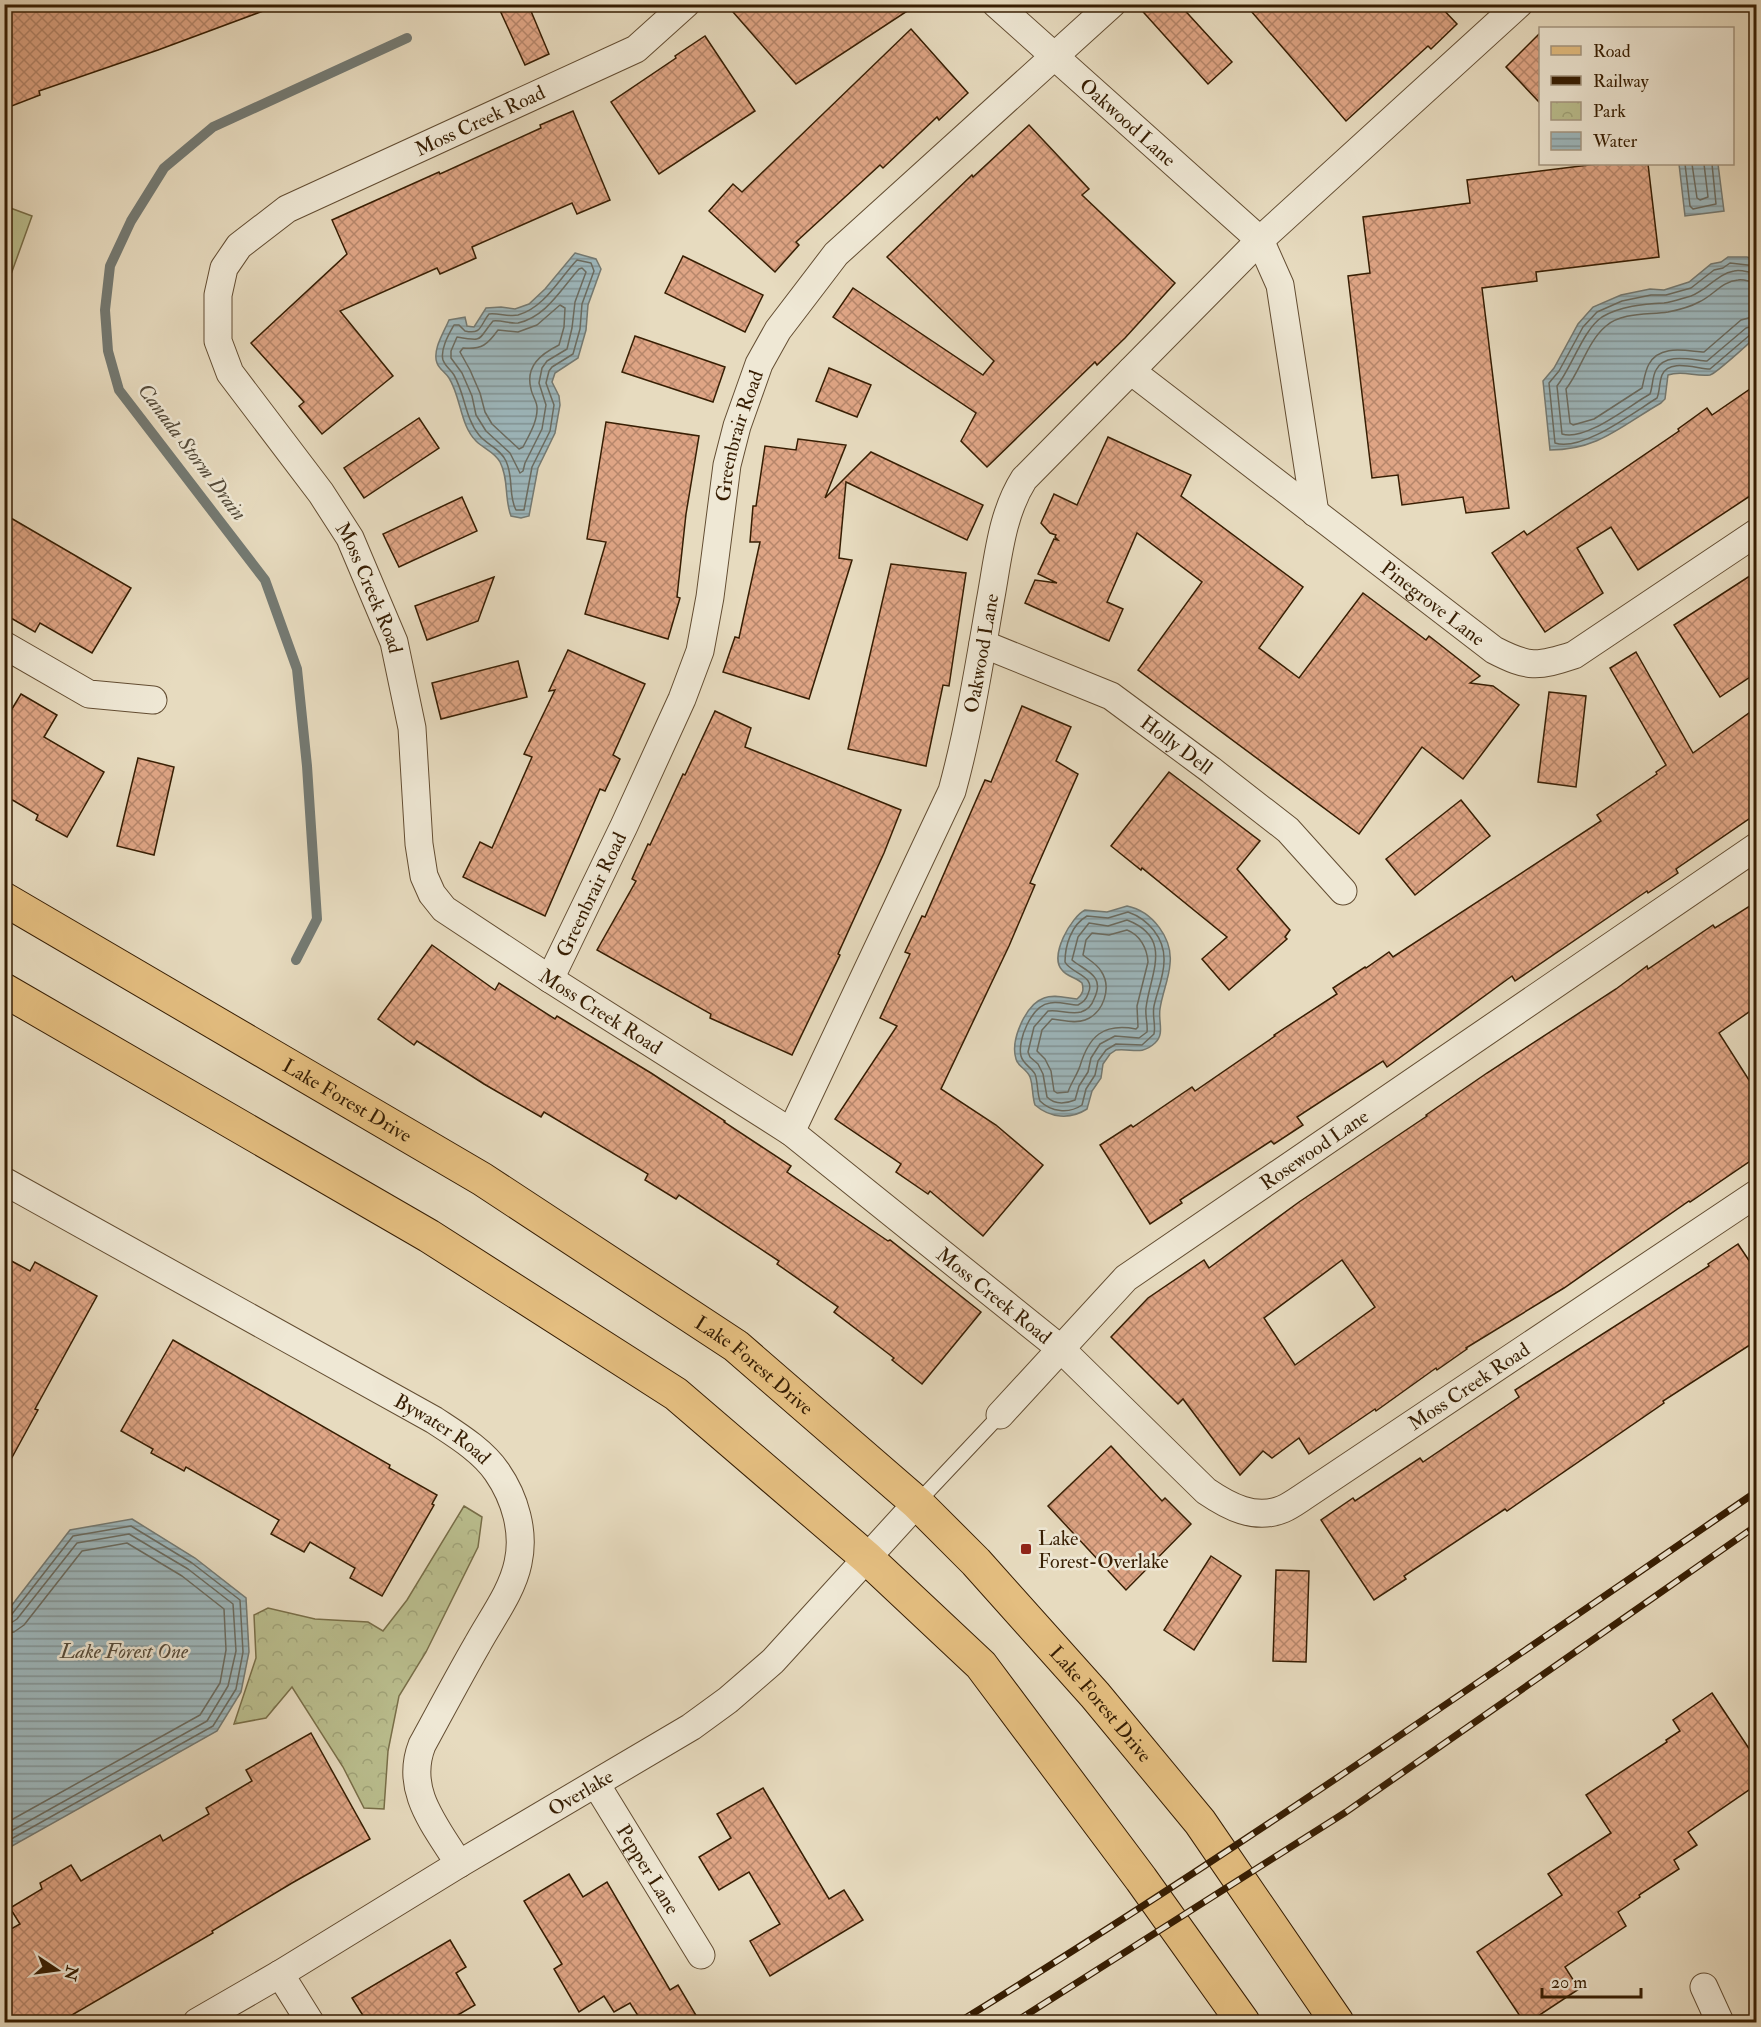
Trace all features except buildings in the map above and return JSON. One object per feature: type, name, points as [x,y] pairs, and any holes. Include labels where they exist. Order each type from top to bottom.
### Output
[{"type":"main road","name":"Lake Forest Drive","points":[[4,898],[482,1179],[736,1346],[917,1503],[976,1562],[1095,1695],[1200,1822],[1337,2022]]},
{"type":"main road","points":[[4,990],[429,1236],[676,1394],[867,1558],[981,1665],[1141,1879],[1243,2022]]},
{"type":"street","name":"Moss Creek Road","points":[[686,4],[636,49],[287,209],[239,246],[224,268],[218,295],[218,341],[230,373],[321,493],[350,538],[394,642],[412,728],[419,844],[424,876],[432,894],[444,909],[549,979],[792,1132],[1061,1348],[1206,1491],[1230,1506],[1256,1514],[1281,1510],[1756,1194]]},
{"type":"street","name":"Oakwood Lane","points":[[996,4],[1260,240]]},
{"type":"street","name":"Greenbrair Road","points":[[549,979],[682,699],[700,651],[710,597],[727,465],[737,426],[759,363],[778,330],[836,254],[1112,4]]},
{"type":"street","name":"Oakwood Lane","points":[[792,1132],[952,791],[965,743],[1003,532],[1013,496],[1024,479],[1260,240],[1519,4]]},
{"type":"street","points":[[1260,240],[1280,285],[1315,513]]},
{"type":"street","name":"Pinegrove Lane","points":[[1131,371],[1494,650],[1518,662],[1546,664],[1574,655],[1756,533]]},
{"type":"street","name":"Holly Dell","points":[[982,644],[1111,696],[1288,830],[1343,891]]},
{"type":"street","points":[[4,645],[89,694],[153,700]]},
{"type":"street","name":"Rosewood Lane","points":[[1000,1415],[1126,1278],[1756,847]]},
{"type":"street","name":"Bywater Road","points":[[4,1180],[434,1420],[460,1437],[497,1471],[517,1514],[520,1538],[518,1563],[510,1586],[422,1745],[417,1760],[417,1787],[424,1806],[459,1864]]},
{"type":"street","name":"Overlake","points":[[197,2022],[691,1727],[728,1700],[772,1661],[917,1503]]},
{"type":"street","name":"Pepper Lane","points":[[596,1784],[701,1954]]},
{"type":"street","points":[[280,1974],[309,2022]]},
{"type":"street","points":[[1704,1987],[1720,2022]]},
{"type":"lane","name":"Rosewood Lane","points":[[917,1503],[1000,1415]]},
{"type":"green space","points":[[4,206],[32,216],[5,291]]},
{"type":"green space","points":[[464,1506],[482,1517],[478,1547],[426,1652],[399,1696],[388,1751],[384,1809],[364,1808],[343,1767],[292,1687],[266,1718],[234,1724],[256,1658],[254,1615],[268,1608],[315,1619],[368,1622],[383,1631],[407,1600]]},
{"type":"water","points":[[1679,165],[1718,165],[1724,211],[1685,216]]},
{"type":"water","points":[[575,253],[596,259],[601,269],[588,305],[586,330],[578,358],[555,373],[552,382],[559,396],[560,405],[555,433],[538,468],[529,516],[521,518],[511,516],[503,468],[495,456],[476,441],[467,427],[453,386],[437,363],[437,347],[449,320],[465,317],[467,326],[474,327],[486,308],[515,309],[529,304],[545,289]]},
{"type":"water","points":[[1728,257],[1747,257],[1756,260],[1756,336],[1710,375],[1679,373],[1668,375],[1665,399],[1661,403],[1608,435],[1582,446],[1550,450],[1543,381],[1554,368],[1578,324],[1593,307],[1621,295],[1650,289],[1664,290],[1689,282],[1711,264],[1721,262]]},
{"type":"water","points":[[1127,906],[1145,914],[1152,920],[1159,927],[1168,945],[1170,964],[1160,1009],[1160,1036],[1155,1043],[1145,1049],[1116,1050],[1110,1054],[1103,1064],[1101,1078],[1092,1091],[1087,1109],[1067,1116],[1047,1113],[1035,1105],[1030,1077],[1016,1059],[1017,1033],[1031,1007],[1037,1002],[1056,996],[1077,999],[1082,994],[1082,983],[1062,970],[1058,956],[1063,937],[1079,914],[1085,910],[1107,912]]},
{"type":"water","name":"Lake Forest One","points":[[132,1519],[195,1558],[246,1598],[249,1652],[241,1692],[217,1731],[5,1850],[5,1614],[70,1530]]},
{"type":"waterway","name":"Canada Storm Drain","points":[[296,960],[317,919],[307,766],[297,669],[265,580],[119,390],[108,351],[105,310],[110,266],[131,221],[164,168],[213,127],[407,38]]},
{"type":"railway","points":[[959,2022],[1061,1959],[1261,1828],[1756,1492]]},
{"type":"railway","points":[[1015,2022],[1346,1812],[1756,1526]]},
{"type":"place","name":"Lake Forest-Overlake","points":[[1026,1549]]}]
